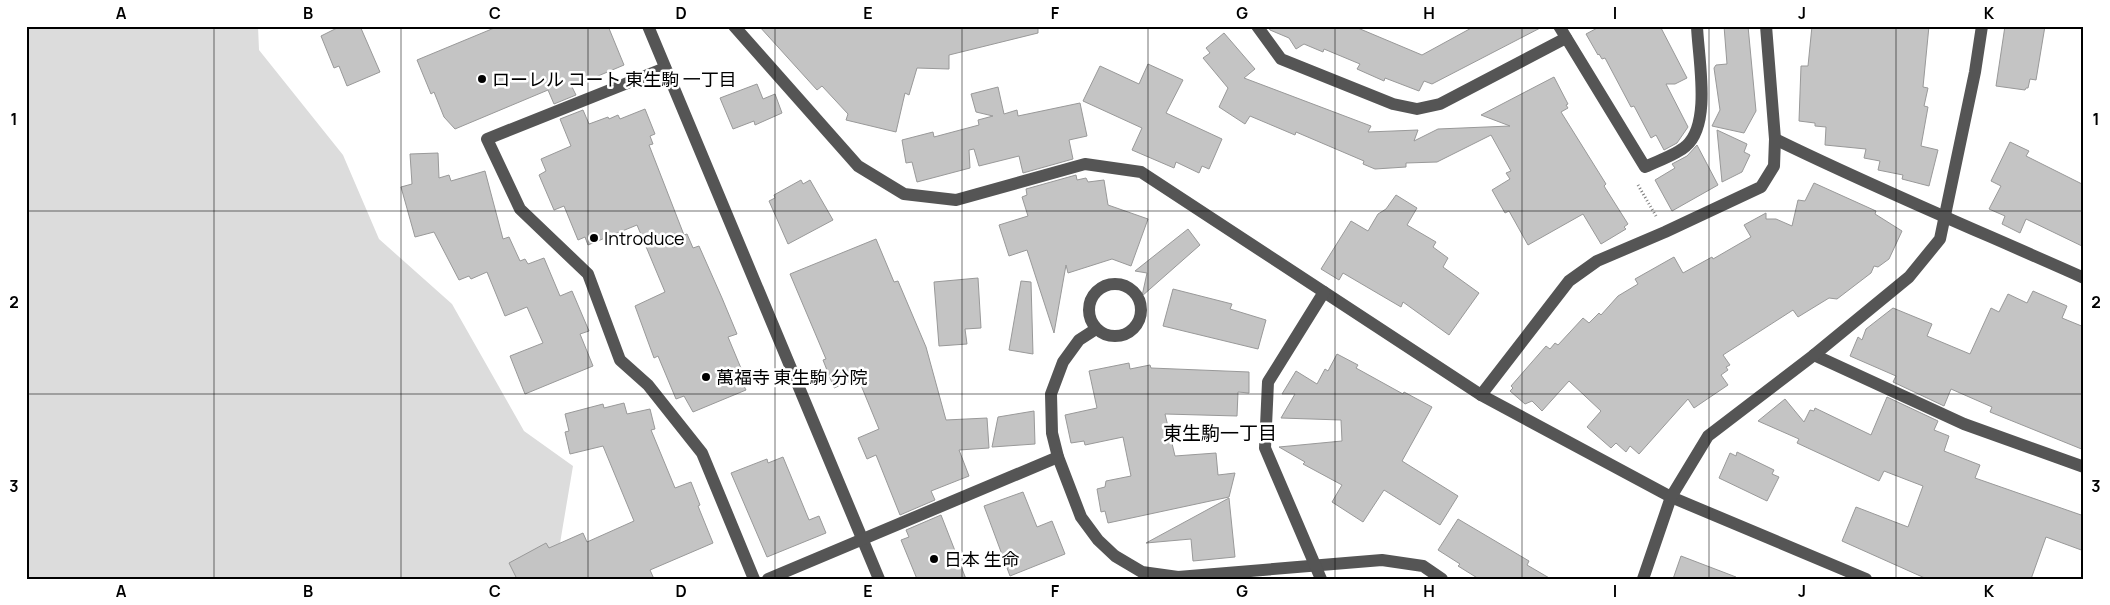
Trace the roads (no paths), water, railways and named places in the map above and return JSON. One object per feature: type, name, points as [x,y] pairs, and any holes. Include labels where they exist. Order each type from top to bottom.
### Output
[{"type":"street","points":[[648,26],[879,579]]},
{"type":"street","points":[[734,26],[858,166],[904,194],[956,200],[1085,164],[1141,172],[1481,395],[1672,497],[1866,579]]},
{"type":"street","points":[[1257,26],[1280,59],[1393,104],[1417,110],[1440,104],[1566,38]]},
{"type":"street","points":[[1559,26],[1645,167],[1686,146],[1699,128],[1702,106],[1697,26]]},
{"type":"street","points":[[1481,395],[1569,281],[1597,261],[1665,232],[1761,186],[1774,166],[1775,139],[1766,26]]},
{"type":"street","points":[[1643,579],[1672,497],[1708,436],[1814,355],[1909,277],[1940,239],[1975,72],[1982,26]]},
{"type":"street","points":[[665,68],[487,139],[520,209],[588,274],[620,360],[648,385],[702,453],[754,579]]},
{"type":"street","points":[[1775,139],[1852,177],[1944,215],[2084,278]]},
{"type":"street","points":[[1116,283],[1130,288],[1137,294],[1141,305],[1141,318],[1131,332],[1116,337],[1108,336],[1096,329],[1088,309],[1093,295],[1100,288],[1116,283]]},
{"type":"street","points":[[1321,579],[1265,448],[1268,382],[1324,292]]},
{"type":"street","points":[[1096,329],[1079,340],[1063,362],[1051,394],[1052,433],[1058,457],[1081,516],[1098,540],[1115,556],[1142,572],[1178,577],[1264,574],[1314,564],[1382,560],[1423,566],[1442,579]]},
{"type":"street","points":[[1814,355],[1964,424],[2084,467]]},
{"type":"street","points":[[768,579],[1058,457]]},
{"type":"place","name":"ローレル コート 東生駒 一丁目","points":[[482,79]]},
{"type":"place","name":"Introduce","points":[[594,238]]},
{"type":"place","name":"萬福寺 東生駒 分院","points":[[706,377]]},
{"type":"place","name":"日本 生命","points":[[934,559]]},
{"type":"district","name":"東生駒一丁目","points":[[1220,433]]}]
